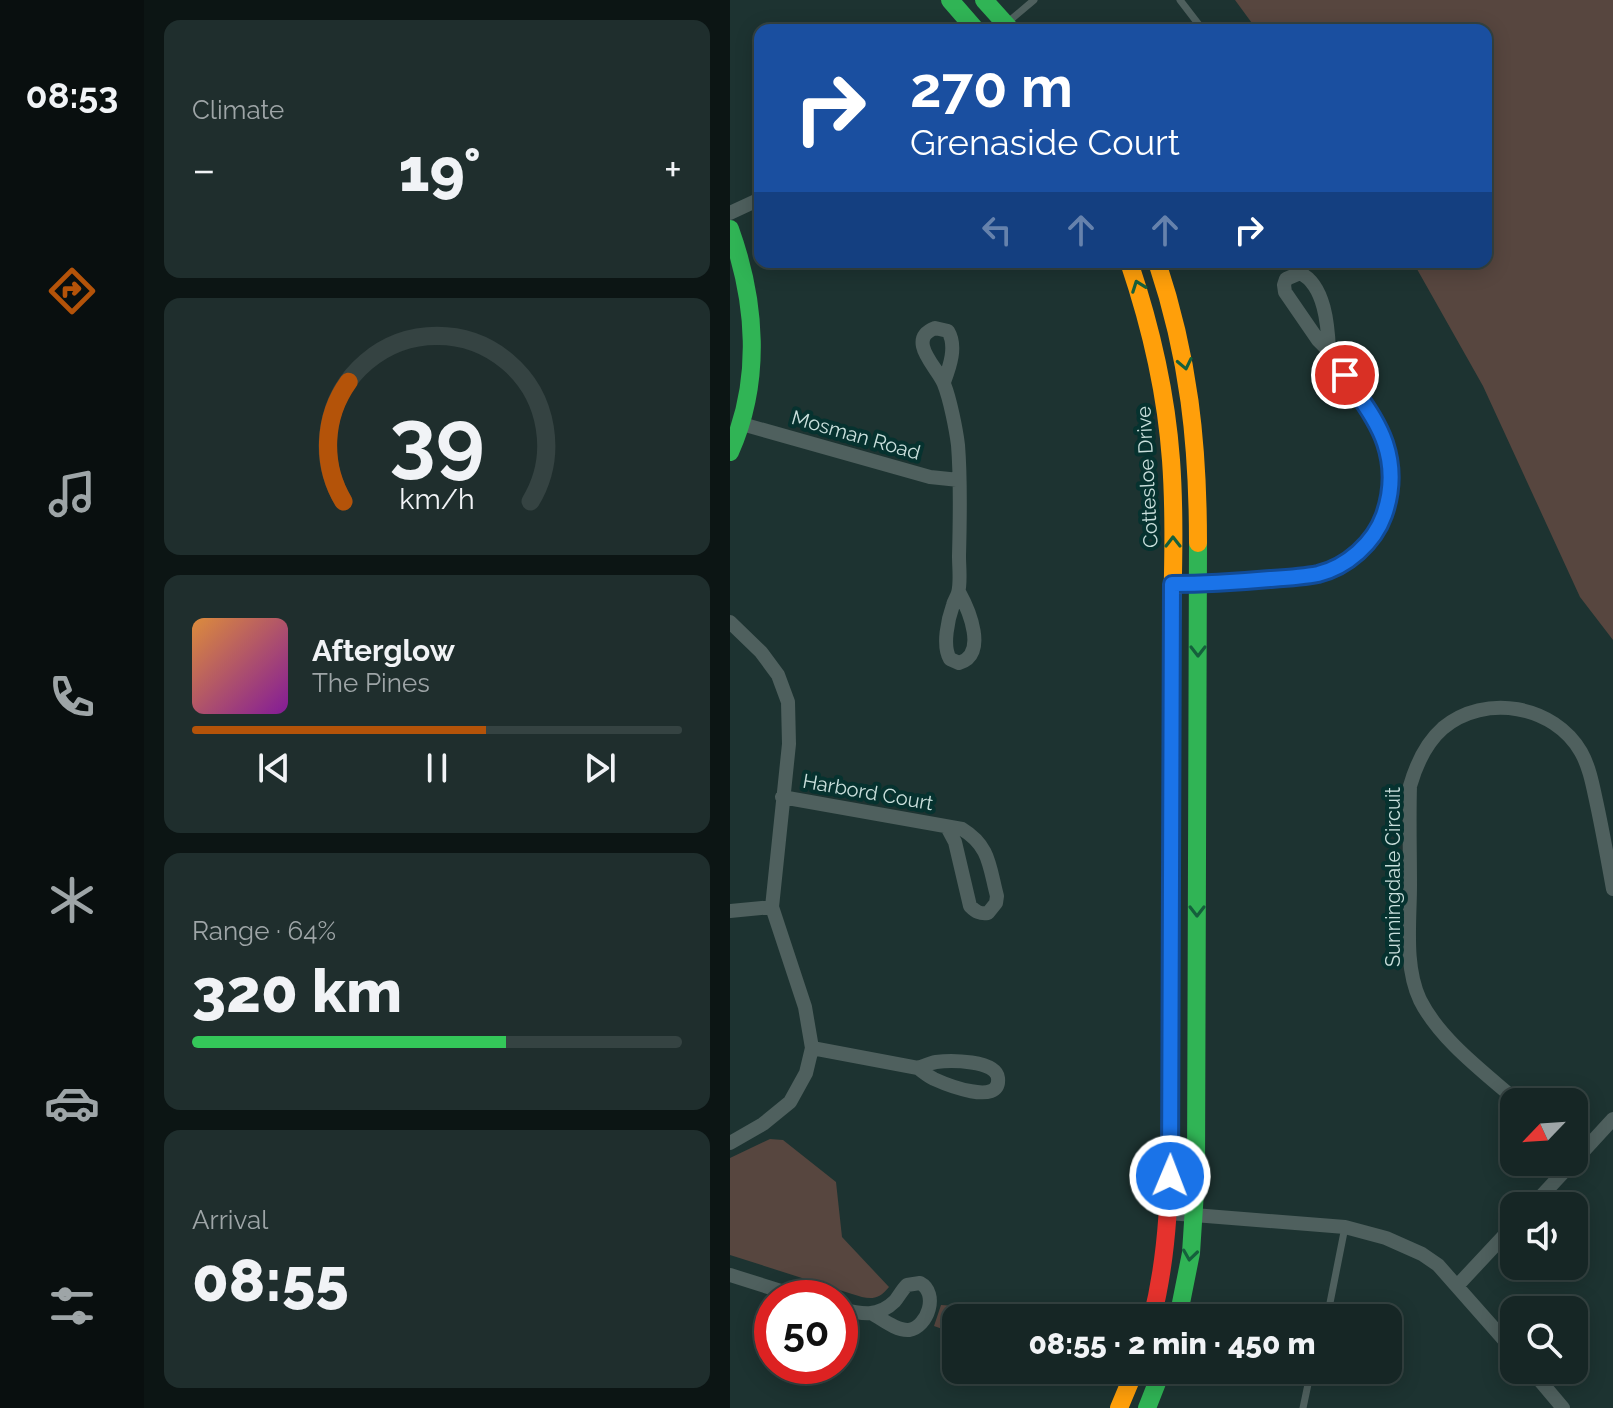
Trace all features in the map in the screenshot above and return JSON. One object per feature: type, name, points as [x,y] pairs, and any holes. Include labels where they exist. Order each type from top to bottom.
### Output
[{"type":"main road","points":[[950,0],[971,24]]},
{"type":"main road","points":[[984,0],[1003,24]]},
{"type":"main road","points":[[730,229],[745,276],[752,355],[742,424],[730,452]]},
{"type":"main road","name":"Cottesloe Drive","points":[[1131,268],[1152,332],[1168,419],[1173,490],[1169,1213],[1155,1304]]},
{"type":"main road","points":[[1159,268],[1182,349],[1193,404],[1198,484],[1195,1215],[1181,1304]]},
{"type":"main road","points":[[1119,1408],[1129,1384]]},
{"type":"main road","points":[[1147,1408],[1156,1384]]},
{"type":"street","points":[[730,213],[754,202]]},
{"type":"street","points":[[1172,584],[1242,582],[1320,574],[1358,553],[1382,521],[1391,484],[1385,440],[1329,351],[1285,292],[1286,279],[1293,275],[1300,273],[1307,277],[1323,304],[1329,351]]},
{"type":"street","points":[[944,382],[957,438],[959,592]]},
{"type":"street","name":"Mosman Road","points":[[742,424],[930,477],[959,480]]},
{"type":"street","points":[[730,622],[761,652],[778,675],[788,702],[789,744],[772,907],[805,1007],[812,1048],[806,1073],[790,1102],[763,1124],[730,1143]]},
{"type":"street","name":"Sunningdale Circuit","points":[[1502,1088],[1444,1033],[1421,1001],[1413,980],[1410,947],[1410,786],[1417,765],[1432,740],[1461,717],[1497,708],[1536,714],[1558,726],[1575,743],[1590,773],[1613,889]]},
{"type":"street","name":"Harbord Court","points":[[782,797],[962,829],[977,838],[987,855],[997,896],[988,913],[976,911],[970,906],[955,842],[947,827]]},
{"type":"street","points":[[730,911],[772,907]]},
{"type":"street","points":[[812,1048],[918,1068],[952,1086],[983,1093],[997,1086],[998,1078],[990,1066],[952,1061],[918,1068]]},
{"type":"street","points":[[1588,1145],[1613,1119]]},
{"type":"street","points":[[1545,1192],[1559,1176]]},
{"type":"street","points":[[1169,1213],[1345,1227],[1386,1238],[1438,1265],[1500,1334]]},
{"type":"street","points":[[1458,1285],[1500,1240]]},
{"type":"street","points":[[730,1275],[754,1283]]},
{"type":"street","points":[[858,1313],[873,1314]]},
{"type":"street","points":[[1543,1384],[1563,1408]]},
{"type":"lane","points":[[1010,24],[1034,0]]},
{"type":"lane","points":[[1180,0],[1198,24]]},
{"type":"lane","points":[[1330,1304],[1345,1227]]},
{"type":"lane","points":[[1303,1408],[1308,1384]]},
{"type":"shaded area","points":[[1235,0],[1613,0],[1613,640],[1580,597],[1483,386],[1416,268],[1492,268],[1492,24],[1253,24]]},
{"type":"shaded area","points":[[770,1139],[783,1140],[836,1182],[842,1237],[889,1287],[880,1295],[863,1297],[858,1295],[858,1280],[809,1280],[730,1255],[730,1158]]},
{"type":"shaded area","points":[[941,1305],[942,1305],[942,1329],[934,1326]]},
{"type":"traffic: fast","points":[[950,0],[971,24]]},
{"type":"traffic: fast","points":[[984,0],[1006,24]]},
{"type":"traffic: fast","points":[[730,229],[745,284],[752,341],[747,397],[730,452]]},
{"type":"traffic: fast","points":[[1181,1304],[1191,1253],[1196,1176],[1198,543]]},
{"type":"traffic: fast","points":[[1170,1114],[1172,626]]},
{"type":"traffic: fast","points":[[1147,1408],[1156,1384]]},
{"type":"traffic: slow","points":[[1131,268],[1156,360],[1169,435],[1173,501],[1172,626]]},
{"type":"traffic: slow","points":[[1159,268],[1177,332],[1190,401],[1198,543]]},
{"type":"traffic: slow","points":[[1119,1408],[1129,1384]]},
{"type":"traffic: jam","points":[[1155,1304],[1169,1191],[1170,1114]]},
{"type":"route","points":[[1170,1176],[1172,584],[1242,582],[1320,574],[1346,562],[1367,543],[1382,521],[1389,498],[1389,456],[1385,440],[1345,375]]}]
